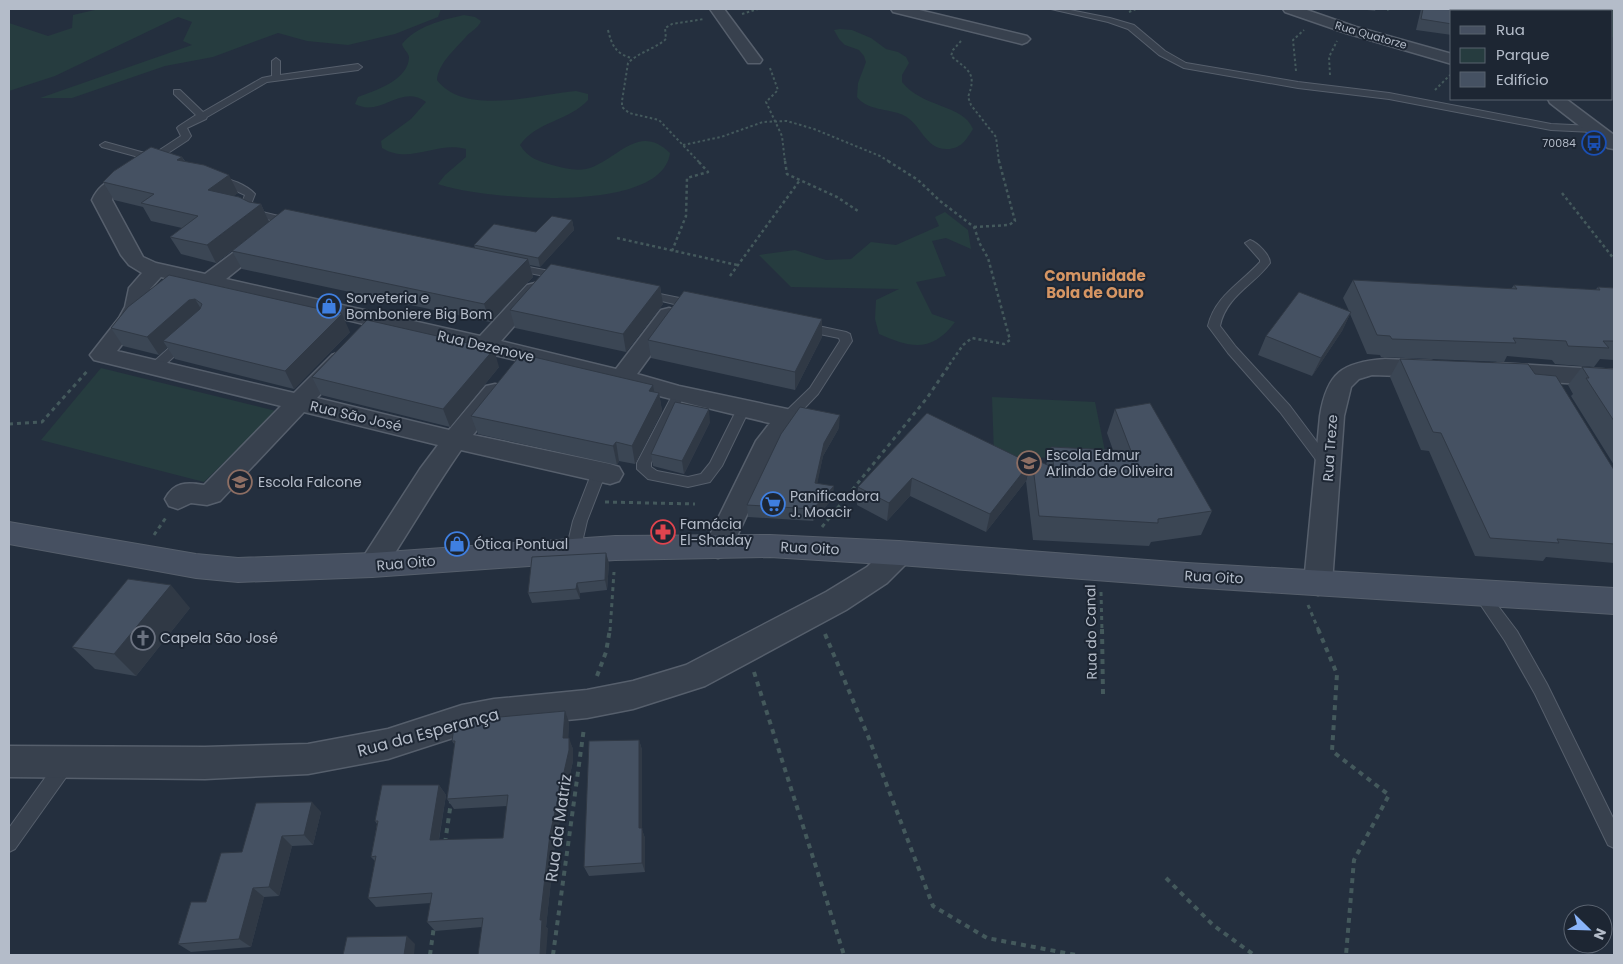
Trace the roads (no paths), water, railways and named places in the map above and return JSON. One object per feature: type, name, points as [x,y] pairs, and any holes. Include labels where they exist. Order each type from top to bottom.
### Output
[{"type":"street","points":[[898,9],[1022,39]]},
{"type":"street","name":"Rua Quatorze","points":[[1290,9],[1351,30],[1450,58]]},
{"type":"street","points":[[719,13],[727,20],[754,60]]},
{"type":"street","points":[[1557,100],[1614,144]]},
{"type":"street","name":"Rua Dezenove","points":[[119,182],[105,193],[102,200],[131,255],[142,266],[304,302],[365,333],[485,344],[515,368],[622,378],[679,394],[786,418]]},
{"type":"street","points":[[209,282],[295,223]]},
{"type":"street","name":"Rua São José","points":[[156,270],[140,288],[136,307],[130,321],[102,355],[153,369],[605,473]]},
{"type":"street","points":[[485,344],[558,276]]},
{"type":"street","points":[[622,378],[679,302]]},
{"type":"street","points":[[178,499],[186,492],[207,496],[211,494],[365,333]]},
{"type":"street","points":[[372,566],[408,512],[429,476],[515,368]]},
{"type":"street","name":"Rua Treze","points":[[1308,582],[1329,468],[1332,416],[1335,400],[1344,380],[1355,370],[1373,368],[1463,370],[1614,378]]},
{"type":"street","points":[[1542,373],[1558,398]]},
{"type":"street","points":[[718,547],[769,441],[786,418]]},
{"type":"street","name":"Rua Oito","points":[[9,533],[196,566],[238,570],[372,566],[615,548],[806,547],[1481,594],[1614,601]]},
{"type":"street","name":"Rua da Esperança","points":[[9,762],[246,763],[308,759],[388,744],[462,720],[591,692],[633,695],[694,676],[815,610],[836,601],[877,575],[899,553]]},
{"type":"lane","points":[[1055,9],[1110,20],[1131,27],[1162,53],[1184,65],[1298,85],[1337,89],[1423,103],[1551,127],[1593,129]]},
{"type":"lane","points":[[276,61],[276,78]]},
{"type":"lane","points":[[138,168],[183,140],[186,136],[182,128],[260,83],[276,78],[358,67]]},
{"type":"lane","points":[[177,92],[203,117]]},
{"type":"lane","points":[[105,146],[170,162]]},
{"type":"lane","points":[[203,173],[245,190],[250,194],[245,208],[250,212],[295,223]]},
{"type":"lane","points":[[1250,243],[1265,259],[1265,263],[1222,305],[1215,316],[1214,326],[1232,350],[1285,409],[1329,468]]},
{"type":"lane","points":[[500,264],[558,276]]},
{"type":"lane","points":[[633,292],[707,307]]},
{"type":"lane","points":[[786,418],[814,391],[844,347],[846,337],[837,333],[791,324]]},
{"type":"lane","points":[[153,369],[190,336]]},
{"type":"lane","points":[[679,394],[644,463],[644,469],[653,475],[688,482],[705,478],[715,466],[744,408]]},
{"type":"lane","points":[[573,551],[577,531],[587,502],[605,473]]},
{"type":"lane","points":[[1481,594],[1511,636],[1541,689],[1614,839]]},
{"type":"lane","points":[[9,843],[66,763]]},
{"type":"place","name":"70084","points":[[1594,143]]},
{"type":"place","name":"Sorveteria e Bomboniere Big Bom","points":[[329,306]]},
{"type":"place","name":"Escola Edmur Arlindo de Oliveira","points":[[1029,463]]},
{"type":"place","name":"Escola Falcone","points":[[240,482]]},
{"type":"place","name":"Panificadora J. Moacir","points":[[773,504]]},
{"type":"place","name":"Famácia El-Shaday","points":[[663,532]]},
{"type":"place","name":"Ótica Pontual","points":[[457,544]]},
{"type":"place","name":"Capela São José","points":[[143,638]]},
{"type":"district","name":"Comunidade Bola de Ouro","points":[[1095,284]]}]
